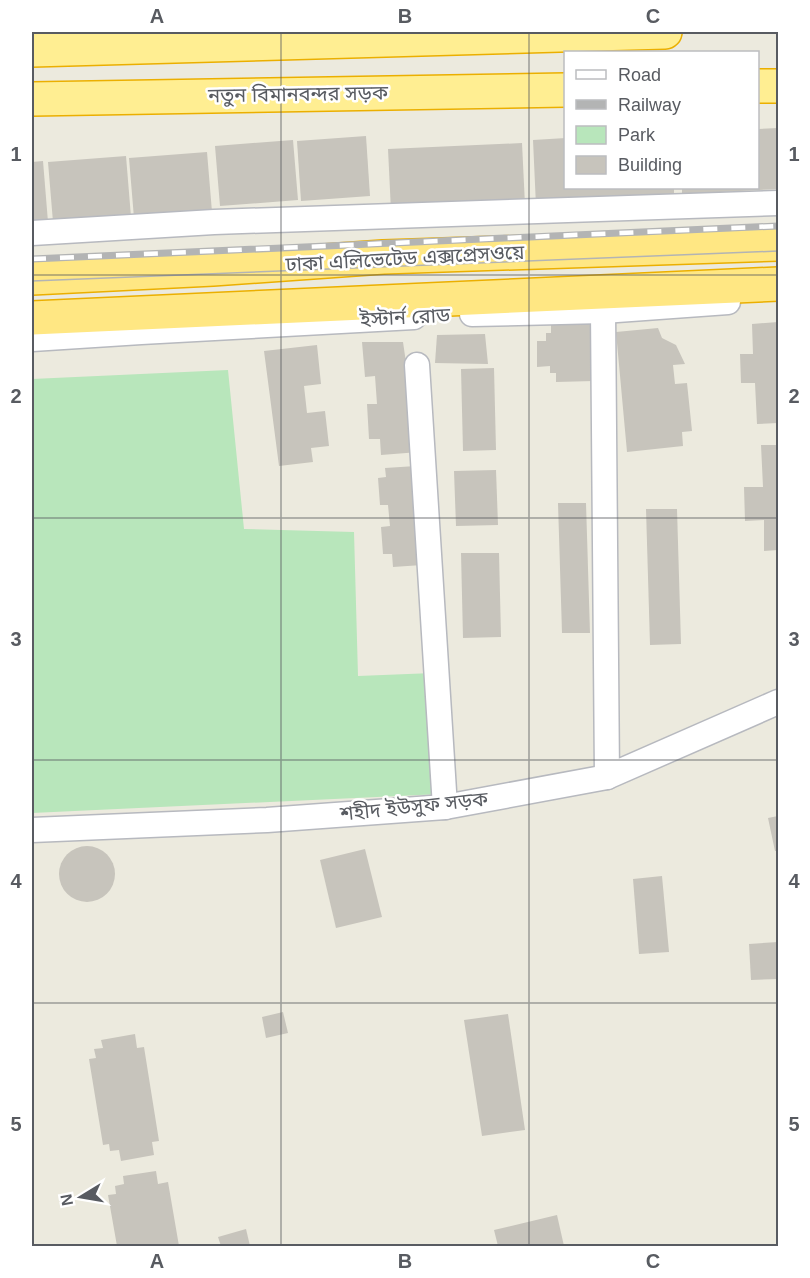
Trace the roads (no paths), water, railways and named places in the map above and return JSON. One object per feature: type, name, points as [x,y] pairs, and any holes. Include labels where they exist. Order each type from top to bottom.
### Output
[{"type":"highway","points":[[32,50],[664,32]]},
{"type":"highway","points":[[759,86],[778,86]]},
{"type":"highway","name":"নতুন বিমানবন্দর সড়ক","points":[[32,99],[564,90]]},
{"type":"highway","name":"ঢাকা এলিভেটেড এক্সপ্রেসওয়ে","points":[[32,278],[213,269],[383,257],[778,244]]},
{"type":"highway","points":[[32,318],[778,284]]},
{"type":"street","points":[[32,233],[214,222],[778,203]]},
{"type":"street","name":"ইস্টার্ন রোড","points":[[32,339],[475,314],[603,311],[778,298]]},
{"type":"street","points":[[603,311],[608,777]]},
{"type":"street","points":[[417,365],[445,807]]},
{"type":"street","name":"শহীদ ইউসুফ সড়ক","points":[[32,830],[267,820],[445,807],[608,777],[778,702]]},
{"type":"tram line","points":[[32,281],[778,251]]},
{"type":"railway","points":[[32,259],[778,226]]}]
